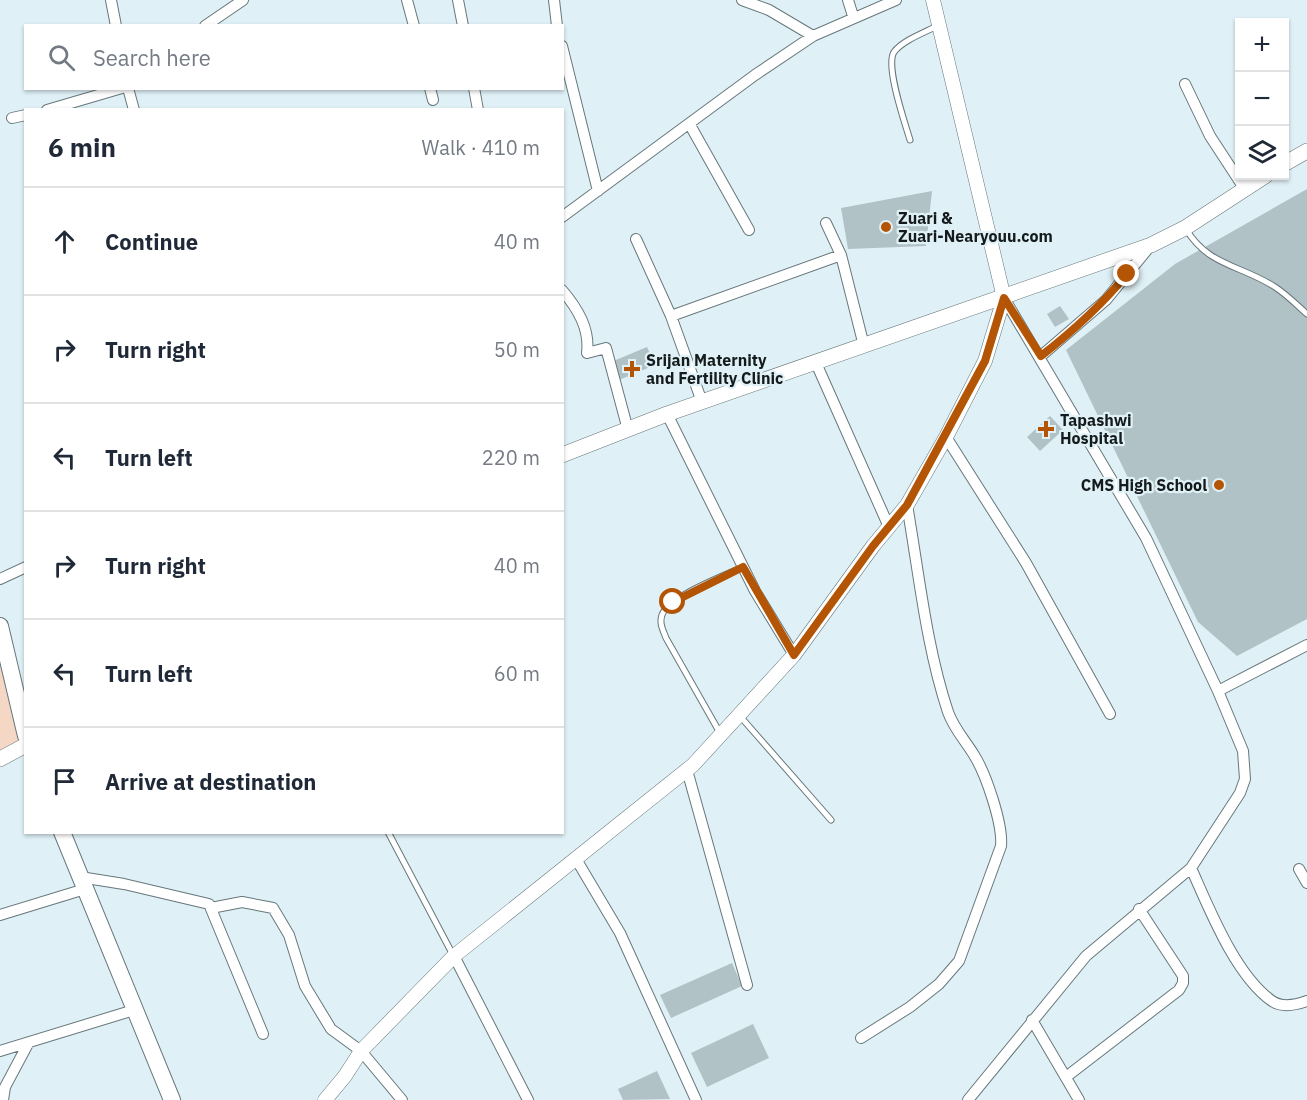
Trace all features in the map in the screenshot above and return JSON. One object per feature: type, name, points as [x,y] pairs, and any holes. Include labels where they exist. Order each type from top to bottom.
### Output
[{"type":"main road","points":[[1289,161],[1307,151]]},
{"type":"main road","points":[[564,454],[667,414],[1151,245],[1185,228],[1258,180]]},
{"type":"main road","points":[[0,626],[24,728]]},
{"type":"main road","points":[[0,759],[24,746]]},
{"type":"main road","points":[[63,834],[172,1100]]},
{"type":"street","points":[[111,0],[116,24]]},
{"type":"street","points":[[208,24],[243,0]]},
{"type":"street","points":[[407,0],[413,24]]},
{"type":"street","points":[[458,0],[463,24]]},
{"type":"street","points":[[554,0],[557,24]]},
{"type":"street","points":[[742,0],[769,10],[813,36]]},
{"type":"street","points":[[848,0],[853,16]]},
{"type":"street","points":[[564,216],[690,125],[754,75],[813,36],[853,16],[896,0]]},
{"type":"street","points":[[933,0],[1004,298],[1041,356],[1146,538],[1218,691],[1243,751],[1245,779],[1240,793],[1191,868],[1139,909],[1086,956],[968,1100]]},
{"type":"street","points":[[564,54],[598,191]]},
{"type":"street","points":[[1185,84],[1210,136],[1244,188]]},
{"type":"street","points":[[54,108],[115,90]]},
{"type":"street","points":[[129,90],[133,108]]},
{"type":"street","points":[[430,90],[433,100]]},
{"type":"street","points":[[474,90],[478,108]]},
{"type":"street","points":[[12,118],[24,115]]},
{"type":"street","points":[[690,125],[749,230]]},
{"type":"street","points":[[826,222],[841,255],[864,346]]},
{"type":"street","points":[[636,239],[671,316],[702,402]]},
{"type":"street","points":[[1041,356],[1106,300],[1151,245]]},
{"type":"street","points":[[671,316],[841,255]]},
{"type":"street","points":[[564,292],[577,308],[589,339],[587,353],[606,348],[628,430]]},
{"type":"street","points":[[325,1100],[345,1076],[361,1051],[454,956],[687,770],[794,655],[907,505],[946,437],[985,361],[1004,298]]},
{"type":"street","points":[[816,363],[889,527]]},
{"type":"street","points":[[667,414],[743,567],[794,655]]},
{"type":"street","points":[[946,437],[1026,563],[1110,714]]},
{"type":"street","points":[[861,1038],[910,1007],[939,984],[959,961],[1001,846],[1002,834],[984,778],[975,757],[955,730],[948,711],[928,627],[907,505]]},
{"type":"street","points":[[0,579],[24,568]]},
{"type":"street","points":[[1218,691],[1307,645]]},
{"type":"street","points":[[687,770],[747,984]]},
{"type":"street","points":[[576,859],[620,933],[696,1100]]},
{"type":"street","points":[[1191,868],[1219,931],[1240,966],[1272,1002],[1287,1006],[1307,1001]]},
{"type":"street","points":[[1299,869],[1307,883]]},
{"type":"street","points":[[0,915],[82,883],[202,901],[211,908],[263,1034]]},
{"type":"street","points":[[211,908],[242,902],[273,908],[290,935],[305,986],[324,1018],[340,1037],[361,1051],[402,1100]]},
{"type":"street","points":[[1066,1077],[1179,990],[1183,983],[1183,976],[1139,909]]},
{"type":"street","points":[[454,956],[528,1100]]},
{"type":"street","points":[[0,1051],[134,1010]]},
{"type":"street","points":[[1032,1020],[1079,1100]]},
{"type":"street","points":[[3,1100],[5,1087],[29,1042]]},
{"type":"lane","points":[[910,140],[894,81],[892,57],[895,50],[907,42],[940,25]]},
{"type":"lane","points":[[1185,228],[1195,244],[1211,257],[1274,286],[1307,314]]},
{"type":"lane","points":[[721,735],[666,638],[660,623],[663,612],[673,602],[743,567]]},
{"type":"lane","points":[[739,715],[831,820]]},
{"type":"lane","points":[[389,834],[454,956]]},
{"type":"shaded area","points":[[0,632],[24,728],[24,738],[0,758]]},
{"type":"building","name":"CMS High School","points":[[1307,189],[1307,619],[1237,656],[1198,622],[1066,350],[1175,264]]},
{"type":"building","name":"Zuari & Zuari-Nearyouu.com","points":[[932,191],[926,246],[848,249],[841,208]]},
{"type":"building","points":[[1060,306],[1069,319],[1055,327],[1047,314]]},
{"type":"building","points":[[647,347],[655,365],[619,380],[611,362]]},
{"type":"building","points":[[1050,416],[1063,430],[1040,451],[1027,437]]},
{"type":"building","points":[[732,963],[742,986],[671,1018],[660,995]]},
{"type":"building","points":[[753,1024],[769,1058],[707,1087],[691,1053]]},
{"type":"building","points":[[657,1071],[670,1099],[623,1100],[618,1089]]},
{"type":"place","name":"Zuari & Zuari-Nearyouu.com","points":[[886,227]]},
{"type":"place","name":"Srijan Maternity and Fertility Clinic","points":[[632,369]]},
{"type":"place","name":"Tapashwi Hospital","points":[[1046,429]]},
{"type":"place","name":"CMS High School","points":[[1219,485]]},
{"type":"route","points":[[673,602],[743,567],[794,655],[873,546],[907,505],[946,437],[985,361],[1004,298],[1041,356],[1079,326],[1106,300],[1127,274]]}]
